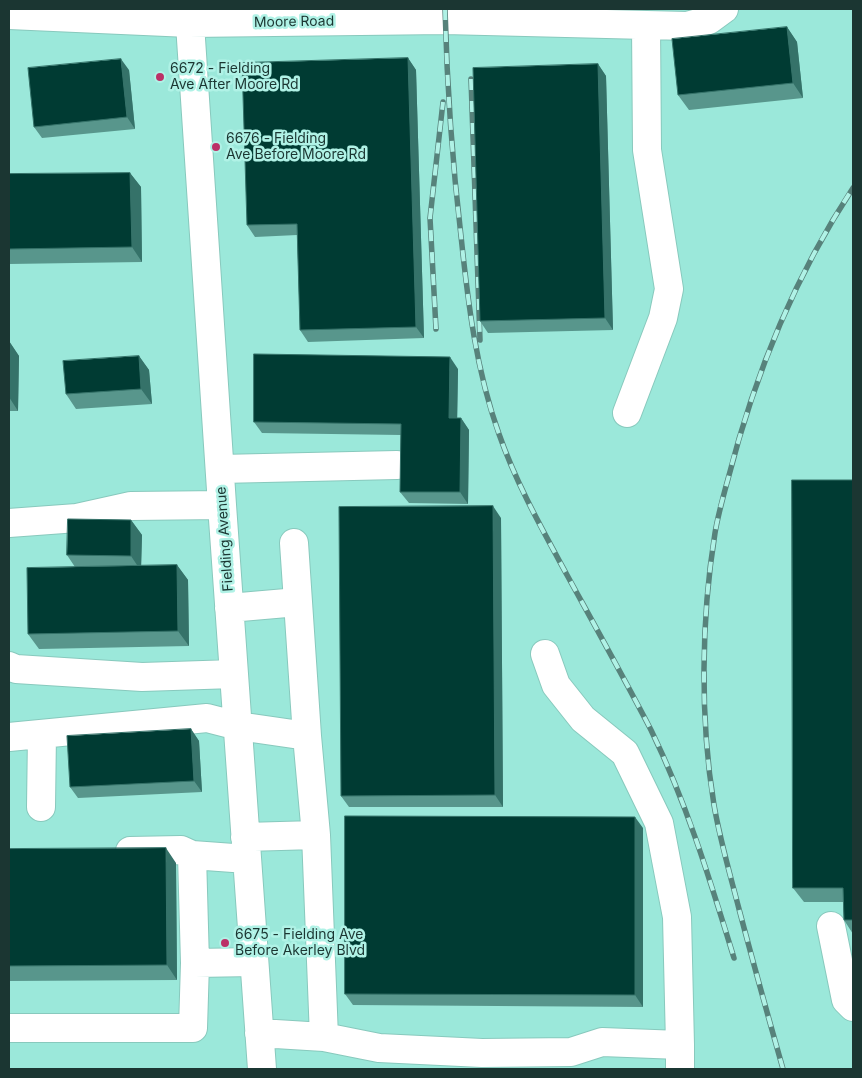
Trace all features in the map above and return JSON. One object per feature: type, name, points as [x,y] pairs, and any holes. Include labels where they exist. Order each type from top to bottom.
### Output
[{"type":"street","name":"Moore Road","points":[[9,15],[239,16],[428,14],[630,19],[687,26],[709,20],[724,9]]},
{"type":"street","name":"Fielding Avenue","points":[[189,16],[262,1069]]},
{"type":"street","points":[[627,412],[663,318],[669,289],[647,150],[630,19]]},
{"type":"street","points":[[220,469],[398,466]]},
{"type":"street","points":[[9,523],[77,518],[130,506],[222,505]]},
{"type":"street","points":[[294,543],[307,736],[316,835],[324,1037]]},
{"type":"street","points":[[229,608],[298,602]]},
{"type":"street","points":[[259,1033],[324,1037],[379,1048],[483,1061],[571,1052],[602,1042],[680,1057],[677,917],[659,823],[625,753],[583,719],[556,685],[545,654]]},
{"type":"street","points":[[9,666],[142,677],[234,674]]},
{"type":"street","points":[[9,737],[207,718],[238,726],[307,736]]},
{"type":"street","points":[[41,807],[42,734]]},
{"type":"street","points":[[104,851],[181,850],[192,855],[246,848],[316,835]]},
{"type":"street","points":[[9,1028],[193,1028],[192,855]]},
{"type":"street","points":[[831,926],[846,1000],[853,1007]]},
{"type":"street","points":[[194,963],[254,962]]},
{"type":"shaded area","points":[[9,9],[853,9],[853,1069],[9,1069]]},
{"type":"building","points":[[787,27],[793,83],[678,95],[672,39]]},
{"type":"building","points":[[408,58],[416,327],[300,330],[297,224],[247,225],[242,63]]},
{"type":"building","points":[[121,59],[127,117],[34,127],[28,68]]},
{"type":"building","points":[[598,64],[605,318],[480,321],[473,68]]},
{"type":"building","points":[[130,173],[132,247],[9,249],[9,174]]},
{"type":"building","points":[[254,354],[450,357],[449,418],[461,418],[460,492],[400,492],[401,424],[254,422]]},
{"type":"building","points":[[139,356],[141,389],[66,394],[63,361]]},
{"type":"building","points":[[792,480],[853,480],[853,920],[844,920],[843,888],[793,888]]},
{"type":"building","points":[[493,506],[495,795],[341,796],[339,507]]},
{"type":"building","points":[[68,519],[131,520],[131,556],[67,555]]},
{"type":"building","points":[[177,565],[178,631],[28,634],[27,568]]},
{"type":"building","points":[[191,729],[194,781],[70,787],[67,736]]},
{"type":"building","points":[[345,816],[635,817],[635,995],[345,994]]},
{"type":"building","points":[[166,848],[167,965],[9,966],[9,849]]},
{"type":"railway","points":[[445,9],[450,122],[464,261],[474,336],[491,410],[513,470],[530,506],[641,711],[664,758],[697,842],[734,958]]},
{"type":"railway","points":[[471,79],[480,340]]},
{"type":"railway","points":[[436,329],[430,218],[443,102]]},
{"type":"railway","points":[[783,1069],[729,870],[714,805],[709,772],[704,704],[707,600],[710,566],[722,499],[750,403],[778,328],[795,292],[813,256],[853,188]]},
{"type":"place","name":"6672 - Fielding Ave After Moore Rd","points":[[160,77]]},
{"type":"place","name":"6676 - Fielding Ave Before Moore Rd","points":[[216,147]]},
{"type":"place","name":"6675 - Fielding Ave Before Akerley Blvd","points":[[225,943]]}]
